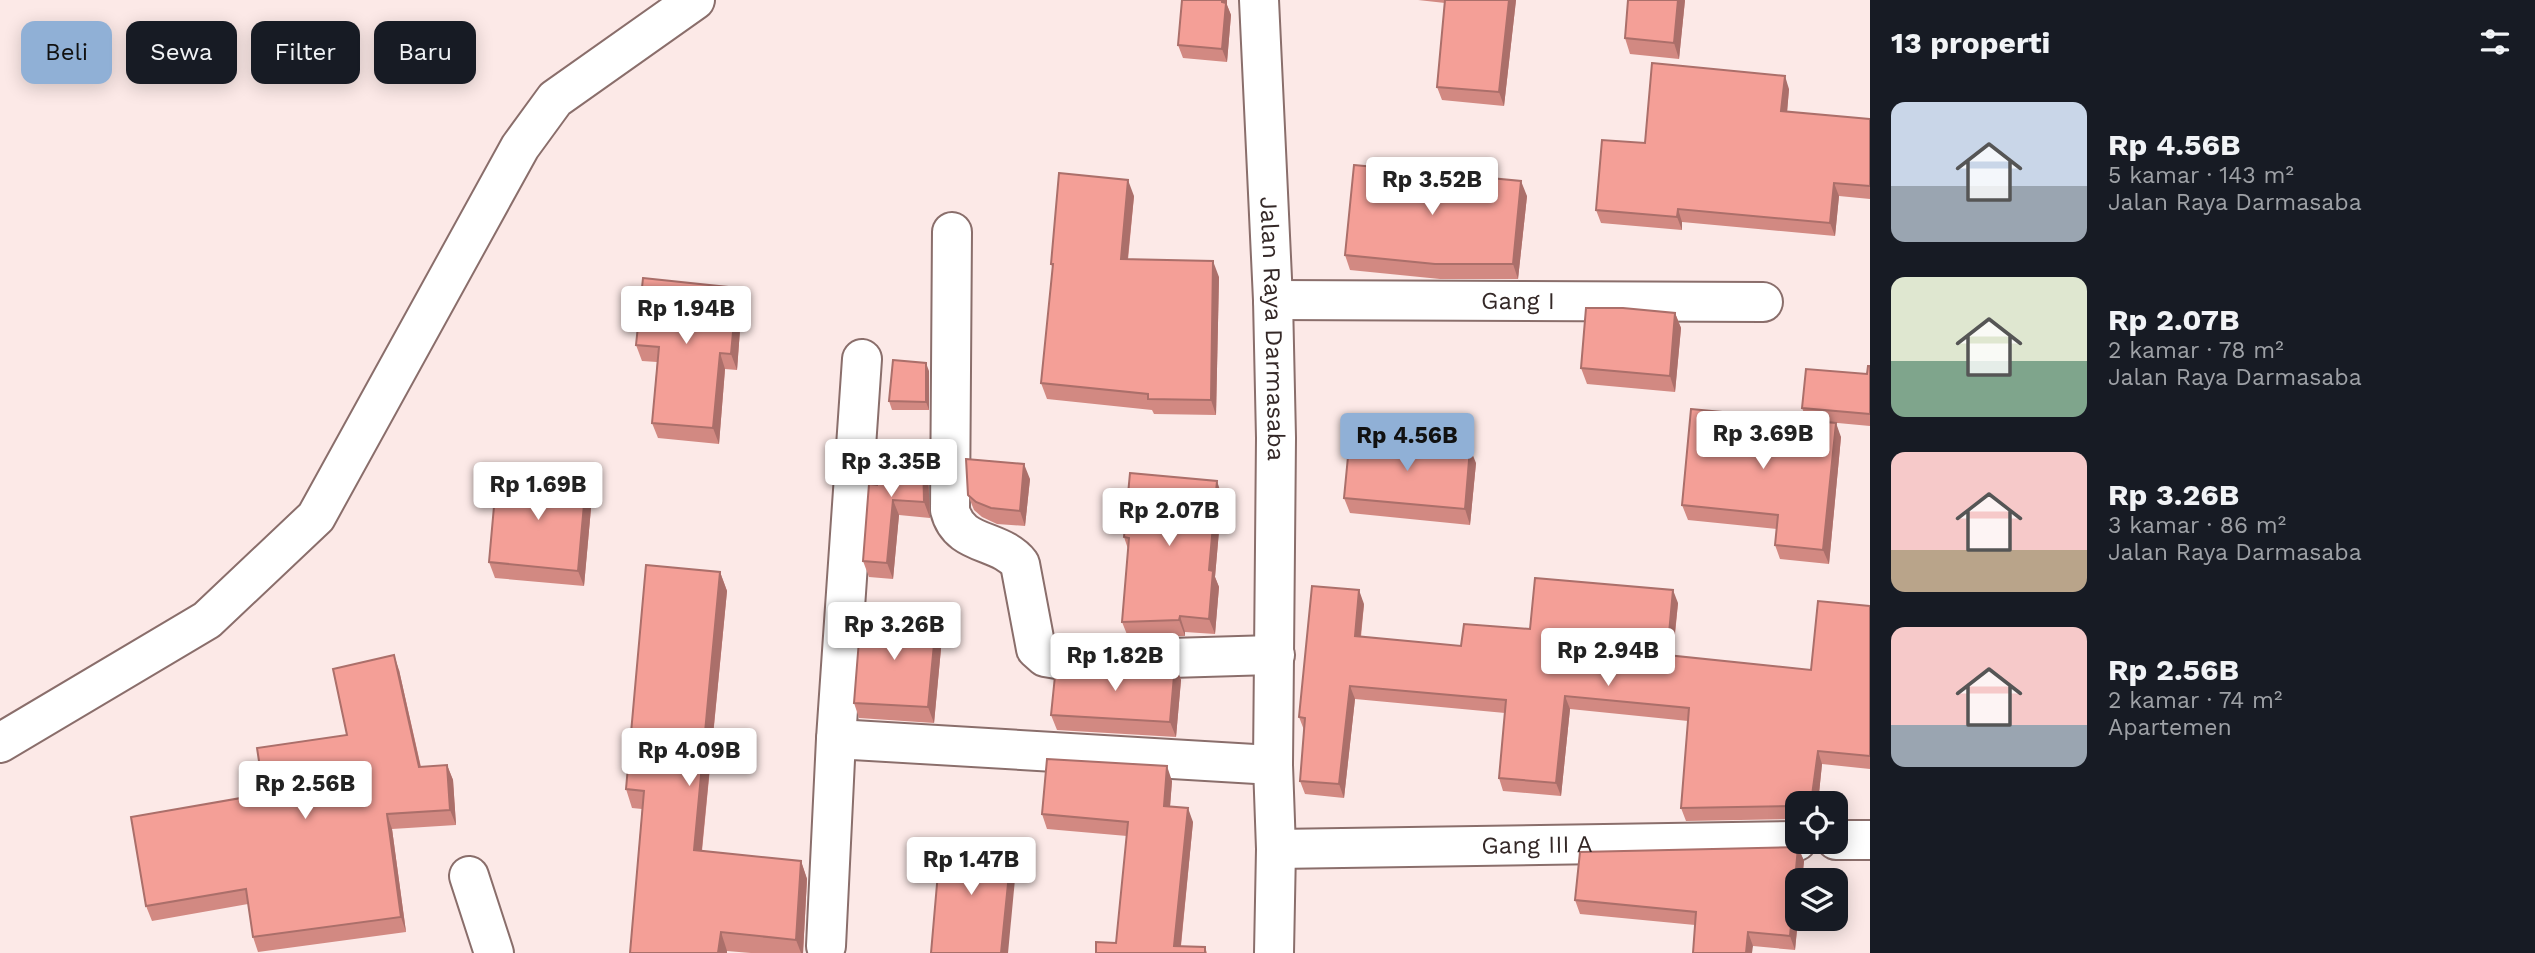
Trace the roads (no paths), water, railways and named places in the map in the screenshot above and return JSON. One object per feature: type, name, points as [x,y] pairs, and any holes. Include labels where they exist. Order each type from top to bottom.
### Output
[{"type":"street","points":[[0,743],[207,620],[316,517],[520,147],[555,99],[695,0]]},
{"type":"street","name":"Jalan Raya Darmasaba","points":[[1259,0],[1273,300],[1276,438],[1274,953]]},
{"type":"street","points":[[951,232],[950,510],[953,523],[960,531],[1013,556],[1020,564],[1036,649],[1045,657],[1069,661],[1275,655]]},
{"type":"street","name":"Gang I","points":[[1273,300],[1763,302]]},
{"type":"street","points":[[826,946],[836,739],[862,359]]},
{"type":"street","points":[[836,739],[1273,765]]},
{"type":"street","points":[[1848,840],[1870,840]]},
{"type":"street","name":"Gang III A","points":[[1276,849],[1785,841]]},
{"type":"street","points":[[469,876],[494,953]]}]
